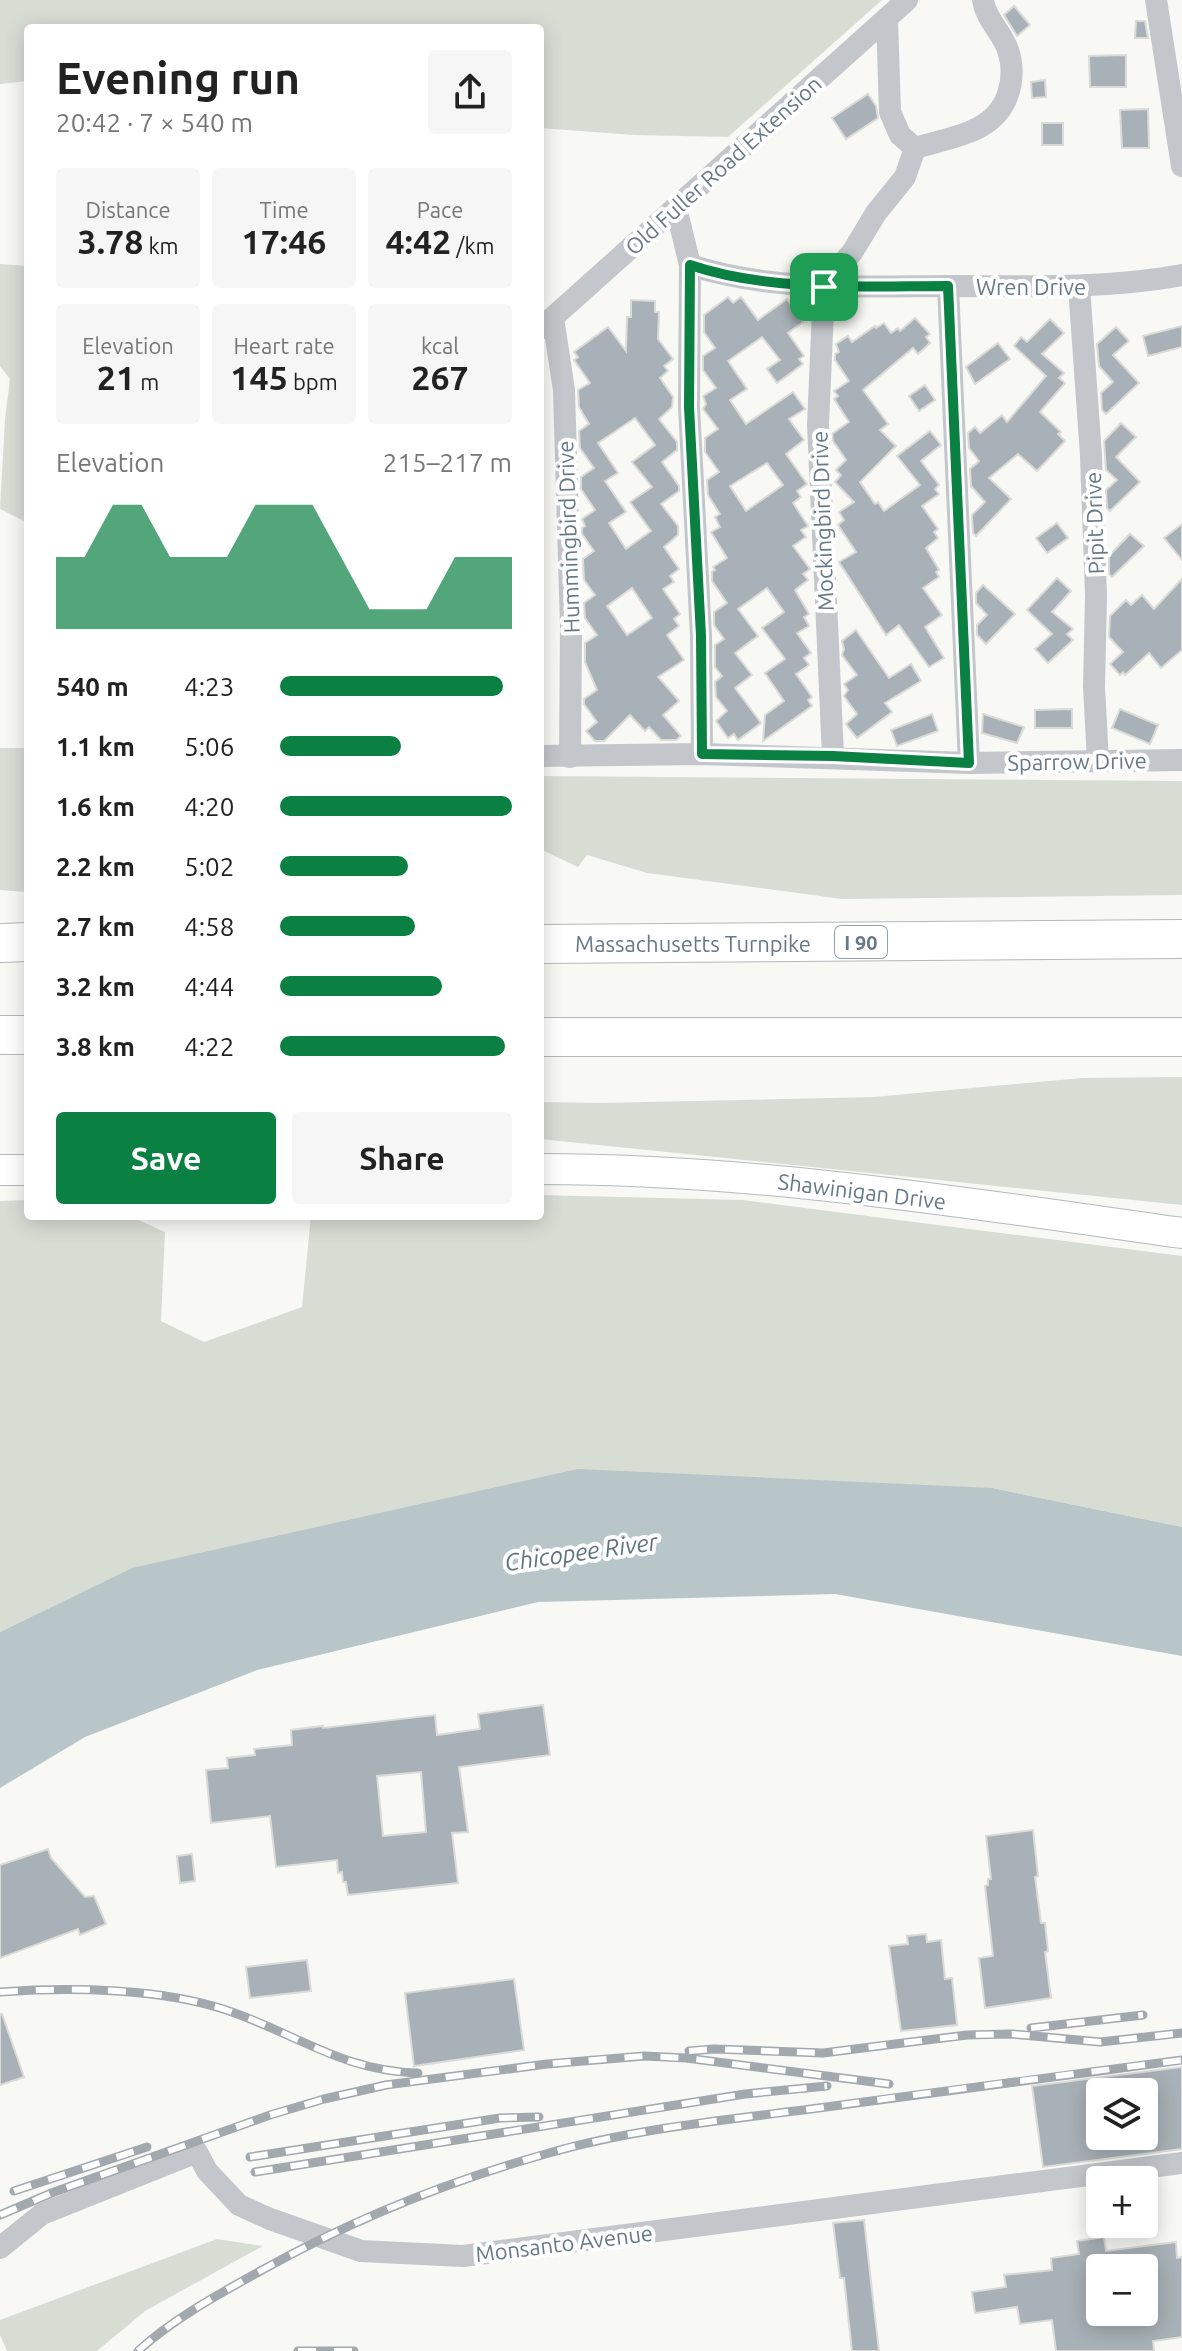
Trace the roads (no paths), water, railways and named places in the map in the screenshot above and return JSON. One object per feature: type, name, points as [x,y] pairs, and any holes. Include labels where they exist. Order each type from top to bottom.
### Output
[{"type":"highway","name":"Massachusetts Turnpike","points":[[544,944],[1182,939]]},
{"type":"highway","points":[[0,943],[24,942]]},
{"type":"highway","points":[[0,1035],[24,1035]]},
{"type":"highway","points":[[544,1037],[1182,1037]]},
{"type":"main road","name":"Shawinigan Drive","points":[[544,1169],[679,1173],[816,1184],[1182,1233]]},
{"type":"main road","points":[[0,1170],[24,1170]]},
{"type":"street","name":"Old Fuller Road Extension","points":[[546,323],[907,0]]},
{"type":"street","points":[[915,148],[982,127],[997,115],[1006,100],[1012,81],[1011,62],[1005,44],[986,13],[983,0]]},
{"type":"street","points":[[1156,0],[1182,166]]},
{"type":"street","points":[[887,18],[890,112],[900,135],[915,148]]},
{"type":"street","points":[[824,287],[905,177],[915,148]]},
{"type":"street","points":[[676,208],[690,265],[689,407],[701,636],[702,754]]},
{"type":"street","name":"Wren Drive","points":[[690,265],[722,276],[824,287],[1098,286],[1182,275]]},
{"type":"street","points":[[948,286],[969,763]]},
{"type":"street","name":"Pipit Drive","points":[[1079,286],[1091,456],[1098,761]]},
{"type":"street","name":"Mockingbird Drive","points":[[824,287],[818,425],[833,756]]},
{"type":"street","name":"Hummingbird Drive","points":[[546,323],[564,405],[571,627],[570,757]]},
{"type":"street","name":"Sparrow Drive","points":[[544,756],[833,756],[969,763],[1182,760]]},
{"type":"street","name":"Monsanto Avenue","points":[[0,2248],[42,2214],[197,2152],[207,2171],[239,2205],[270,2219],[361,2251],[463,2256],[1182,2163]]},
{"type":"water","name":"Chicopee River","points":[[578,1469],[992,1488],[1182,1527],[1182,1656],[835,1594],[538,1602],[257,1670],[85,1737],[0,1788],[0,1632],[132,1568]]},
{"type":"railway","points":[[0,1992],[116,1991],[203,2003],[253,2020],[343,2059],[391,2071],[418,2073]]},
{"type":"railway","points":[[1031,2028],[1143,2015]]},
{"type":"railway","points":[[689,2051],[823,2053],[967,2035],[1012,2034],[1100,2042],[1182,2033]]},
{"type":"railway","points":[[0,2215],[54,2192],[270,2115],[386,2085],[547,2064],[644,2056],[686,2058],[889,2084]]},
{"type":"railway","points":[[138,2351],[198,2307],[332,2234],[439,2189],[549,2153],[679,2126],[1182,2060]]},
{"type":"railway","points":[[255,2172],[745,2094],[827,2086]]},
{"type":"railway","points":[[250,2157],[500,2118],[539,2117]]},
{"type":"railway","points":[[14,2191],[147,2147]]},
{"type":"railway","points":[[298,2351],[354,2351]]}]
